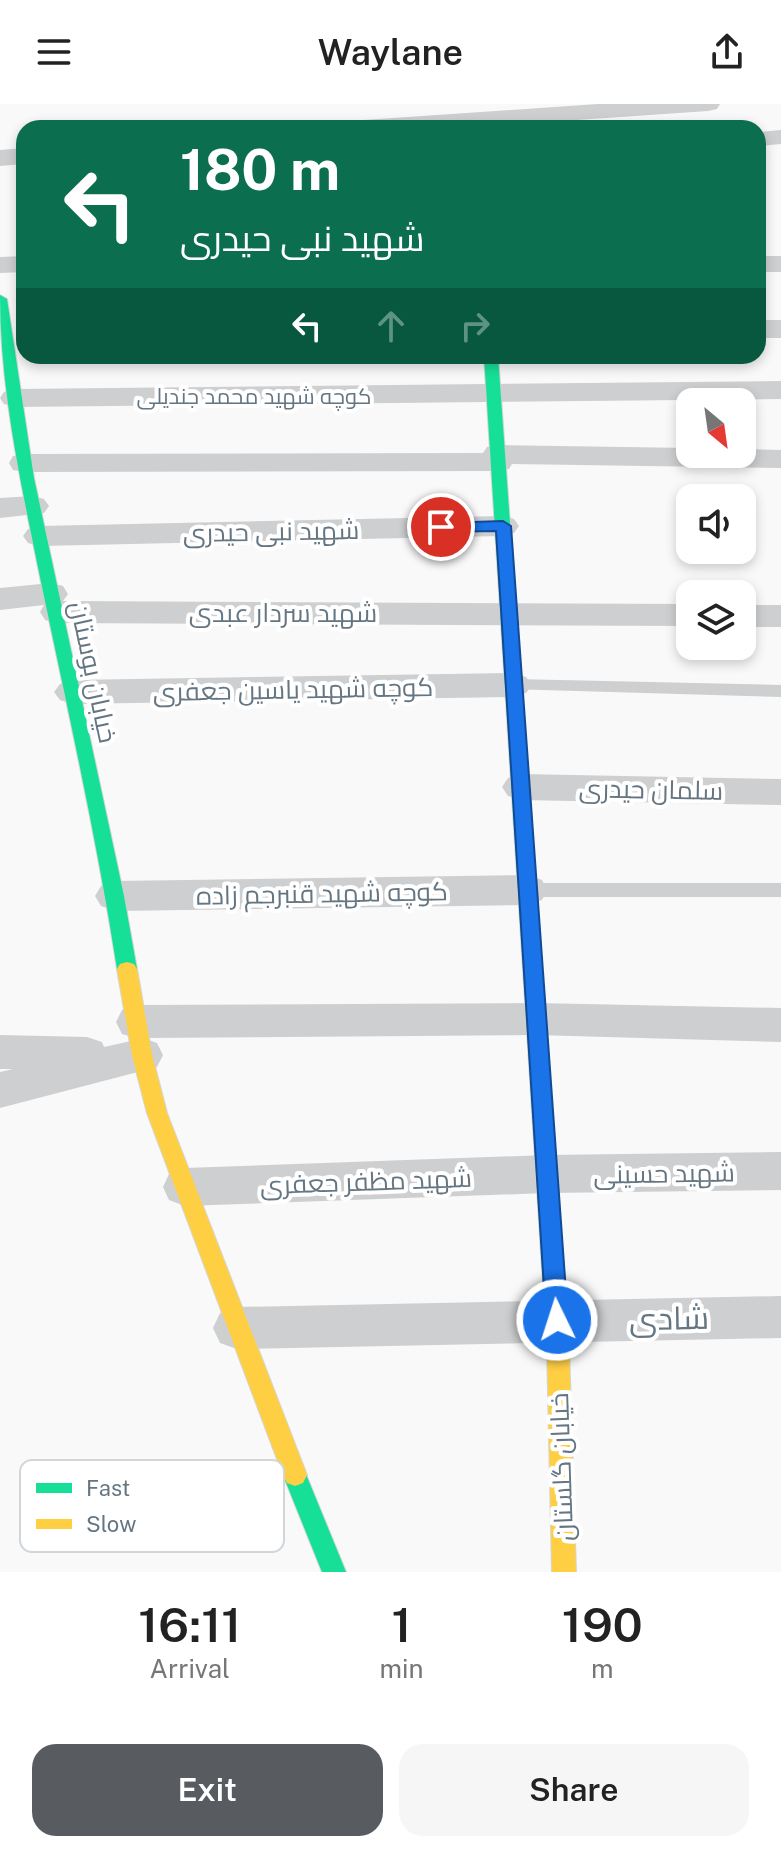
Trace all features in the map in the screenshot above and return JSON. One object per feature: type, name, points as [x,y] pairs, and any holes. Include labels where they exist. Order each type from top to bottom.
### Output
[{"type":"street","points":[[414,120],[708,104]]},
{"type":"street","name":"خیابان بوستان","points":[[0,299],[24,463],[115,896],[139,1038],[157,1113],[237,1328],[334,1572]]},
{"type":"street","name":"خیابان گلستان","points":[[491,364],[557,1320],[564,1572]]},
{"type":"street","name":"کوچه شهید محمد جندیلی","points":[[15,398],[781,390]]},
{"type":"street","points":[[24,463],[498,458],[781,459]]},
{"type":"street","name":"شهید نبی حیدری","points":[[0,508],[36,521],[503,526]]},
{"type":"street","name":"شهید سردار عبدی","points":[[0,599],[54,603],[676,615]]},
{"type":"street","points":[[756,616],[781,616]]},
{"type":"street","name":"کوچه شهید یاسین جعفری","points":[[72,692],[514,685]]},
{"type":"street","name":"سلمان حیدری","points":[[521,787],[781,792]]},
{"type":"street","name":"کوچه شهید قنبرجم زاده","points":[[115,896],[528,890]]},
{"type":"street","points":[[0,1052],[139,1038],[536,1019],[781,1025]]},
{"type":"street","points":[[0,1090],[139,1038]]},
{"type":"street","name":"شهید حسینی","points":[[547,1174],[781,1171]]},
{"type":"street","name":"شهید مظفر جعفری","points":[[185,1187],[547,1174]]},
{"type":"street","name":"شادی","points":[[237,1328],[781,1317]]},
{"type":"lane","points":[[514,685],[781,691]]},
{"type":"lane","points":[[528,890],[781,890]]},
{"type":"traffic: fast","points":[[0,299],[27,478],[115,896],[127,969]]},
{"type":"traffic: fast","points":[[492,364],[558,1346]]},
{"type":"traffic: fast","points":[[295,1475],[334,1572]]},
{"type":"traffic: slow","points":[[127,969],[142,1055],[157,1113],[295,1475]]},
{"type":"traffic: slow","points":[[558,1346],[564,1572]]},
{"type":"route","points":[[441,527],[503,526],[557,1320]]}]
